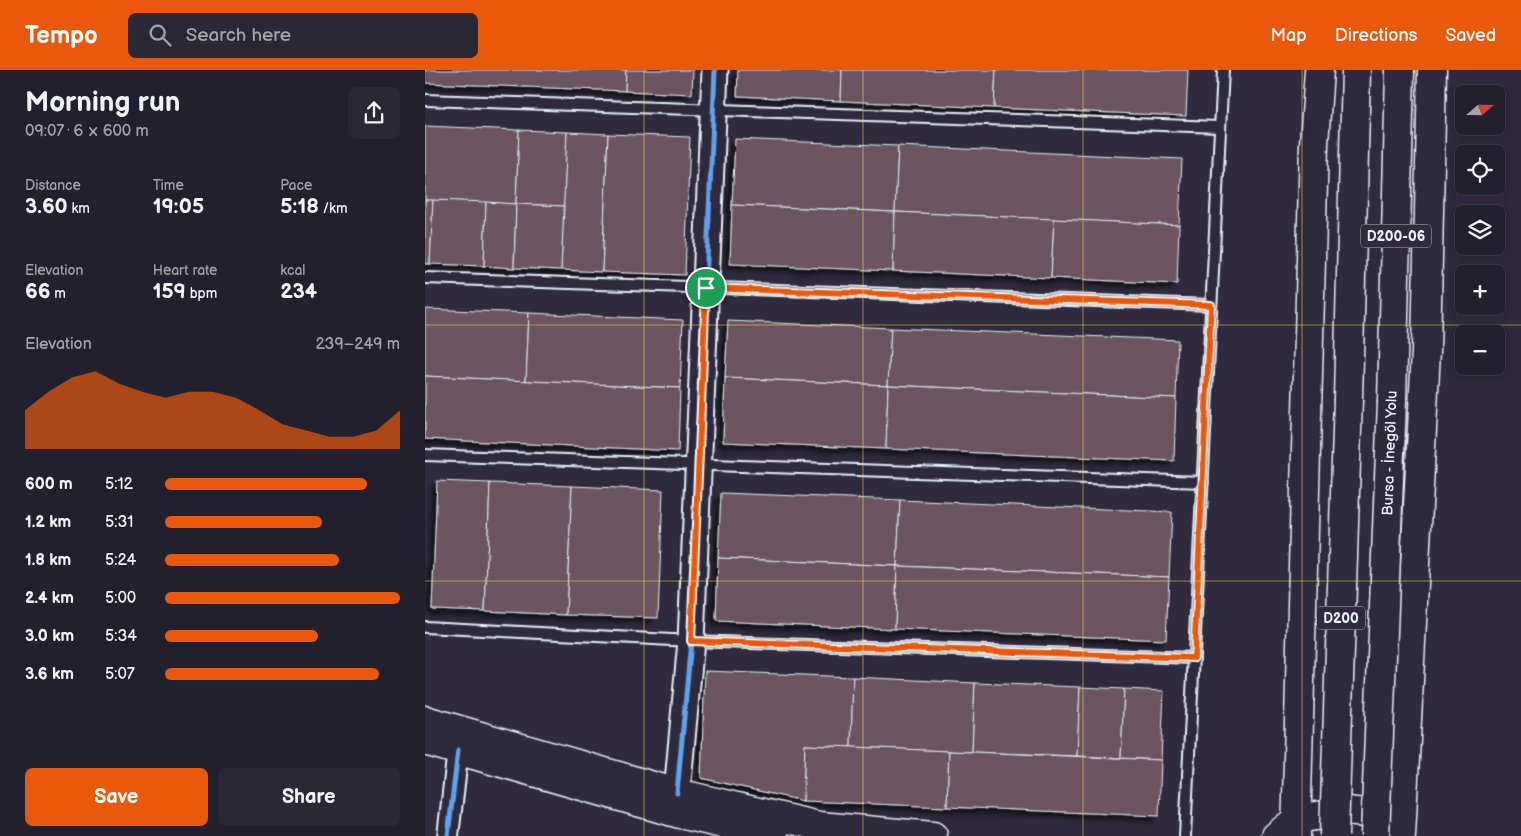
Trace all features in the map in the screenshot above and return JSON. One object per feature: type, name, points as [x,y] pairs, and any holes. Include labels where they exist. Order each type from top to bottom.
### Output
[{"type":"main road","points":[[1297,828],[1314,144],[1319,70]]},
{"type":"main road","name":"D200-06","points":[[1348,399],[1356,70]]},
{"type":"main road","name":"Bursa - İnegöl Yolu","points":[[1375,836],[1392,401],[1400,70]]},
{"type":"main road","points":[[1276,836],[1347,811],[1401,826],[1426,351],[1432,70]]},
{"type":"main road","name":"D200","points":[[1334,836],[1348,399]]},
{"type":"main road","points":[[425,720],[677,793],[819,826],[933,836]]},
{"type":"main road","points":[[425,741],[680,814],[774,836]]},
{"type":"street","points":[[677,793],[691,641],[715,70]]},
{"type":"street","points":[[448,836],[458,750]]},
{"type":"lane","points":[[1185,836],[1223,70]]},
{"type":"lane","points":[[425,100],[1220,128]]},
{"type":"lane","points":[[425,278],[1211,305]]},
{"type":"lane","points":[[425,455],[1203,482]]},
{"type":"lane","points":[[425,627],[691,641],[1194,658]]},
{"type":"building","points":[[425,70],[626,70],[625,91],[425,83]]},
{"type":"building","points":[[626,70],[693,70],[692,94],[625,91]]},
{"type":"building","points":[[738,70],[842,70],[841,101],[737,96]]},
{"type":"building","points":[[842,70],[996,70],[994,108],[841,101]]},
{"type":"building","points":[[996,70],[1188,70],[1186,116],[994,108]]},
{"type":"building","points":[[425,126],[519,130],[516,204],[425,200]]},
{"type":"building","points":[[519,130],[567,132],[564,206],[516,204]]},
{"type":"building","points":[[567,132],[608,134],[602,272],[561,270]]},
{"type":"building","points":[[608,134],[690,137],[685,275],[602,272]]},
{"type":"building","points":[[735,139],[898,146],[895,212],[732,205]]},
{"type":"building","points":[[898,146],[1182,159],[1179,225],[895,212]]},
{"type":"building","points":[[425,200],[433,200],[430,264],[425,264]]},
{"type":"building","points":[[433,200],[486,202],[484,266],[430,264]]},
{"type":"building","points":[[486,202],[516,204],[514,268],[484,266]]},
{"type":"building","points":[[516,204],[564,206],[561,270],[514,268]]},
{"type":"building","points":[[732,205],[895,212],[893,271],[730,264]]},
{"type":"building","points":[[895,212],[1054,219],[1051,278],[893,271]]},
{"type":"building","points":[[1054,219],[1179,225],[1177,284],[1051,278]]},
{"type":"building","points":[[425,309],[529,313],[526,381],[425,376]]},
{"type":"building","points":[[529,313],[683,320],[680,388],[526,381]]},
{"type":"building","points":[[728,321],[891,328],[888,385],[725,378]]},
{"type":"building","points":[[891,328],[1178,340],[1176,398],[888,385]]},
{"type":"building","points":[[425,376],[680,388],[678,451],[425,439]]},
{"type":"building","points":[[725,378],[888,385],[886,449],[723,442]]},
{"type":"building","points":[[888,385],[1176,398],[1174,461],[886,449]]},
{"type":"building","points":[[437,481],[490,483],[485,611],[432,609]]},
{"type":"building","points":[[490,483],[572,486],[566,615],[485,611]]},
{"type":"building","points":[[572,486],[663,490],[658,618],[566,615]]},
{"type":"building","points":[[721,493],[900,500],[897,566],[718,558]]},
{"type":"building","points":[[900,500],[1172,512],[1169,577],[897,566]]},
{"type":"building","points":[[718,558],[897,566],[895,629],[716,621]]},
{"type":"building","points":[[897,566],[1169,577],[1166,640],[895,629]]},
{"type":"building","points":[[705,671],[853,677],[851,747],[805,745],[803,801],[701,778]]},
{"type":"building","points":[[853,677],[975,683],[972,752],[851,747]]},
{"type":"building","points":[[975,683],[1080,687],[1077,756],[972,752]]},
{"type":"building","points":[[1080,687],[1124,689],[1121,758],[1077,756]]},
{"type":"building","points":[[1124,689],[1164,691],[1161,760],[1121,758]]},
{"type":"building","points":[[805,745],[949,751],[947,807],[803,801]]},
{"type":"building","points":[[949,751],[1161,760],[1159,816],[947,807]]},
{"type":"cycle path","points":[[677,793],[691,641],[715,70]]},
{"type":"cycle path","points":[[448,836],[458,750]]},
{"type":"route","points":[[706,288],[1211,305],[1194,658],[691,641],[706,288]]}]
